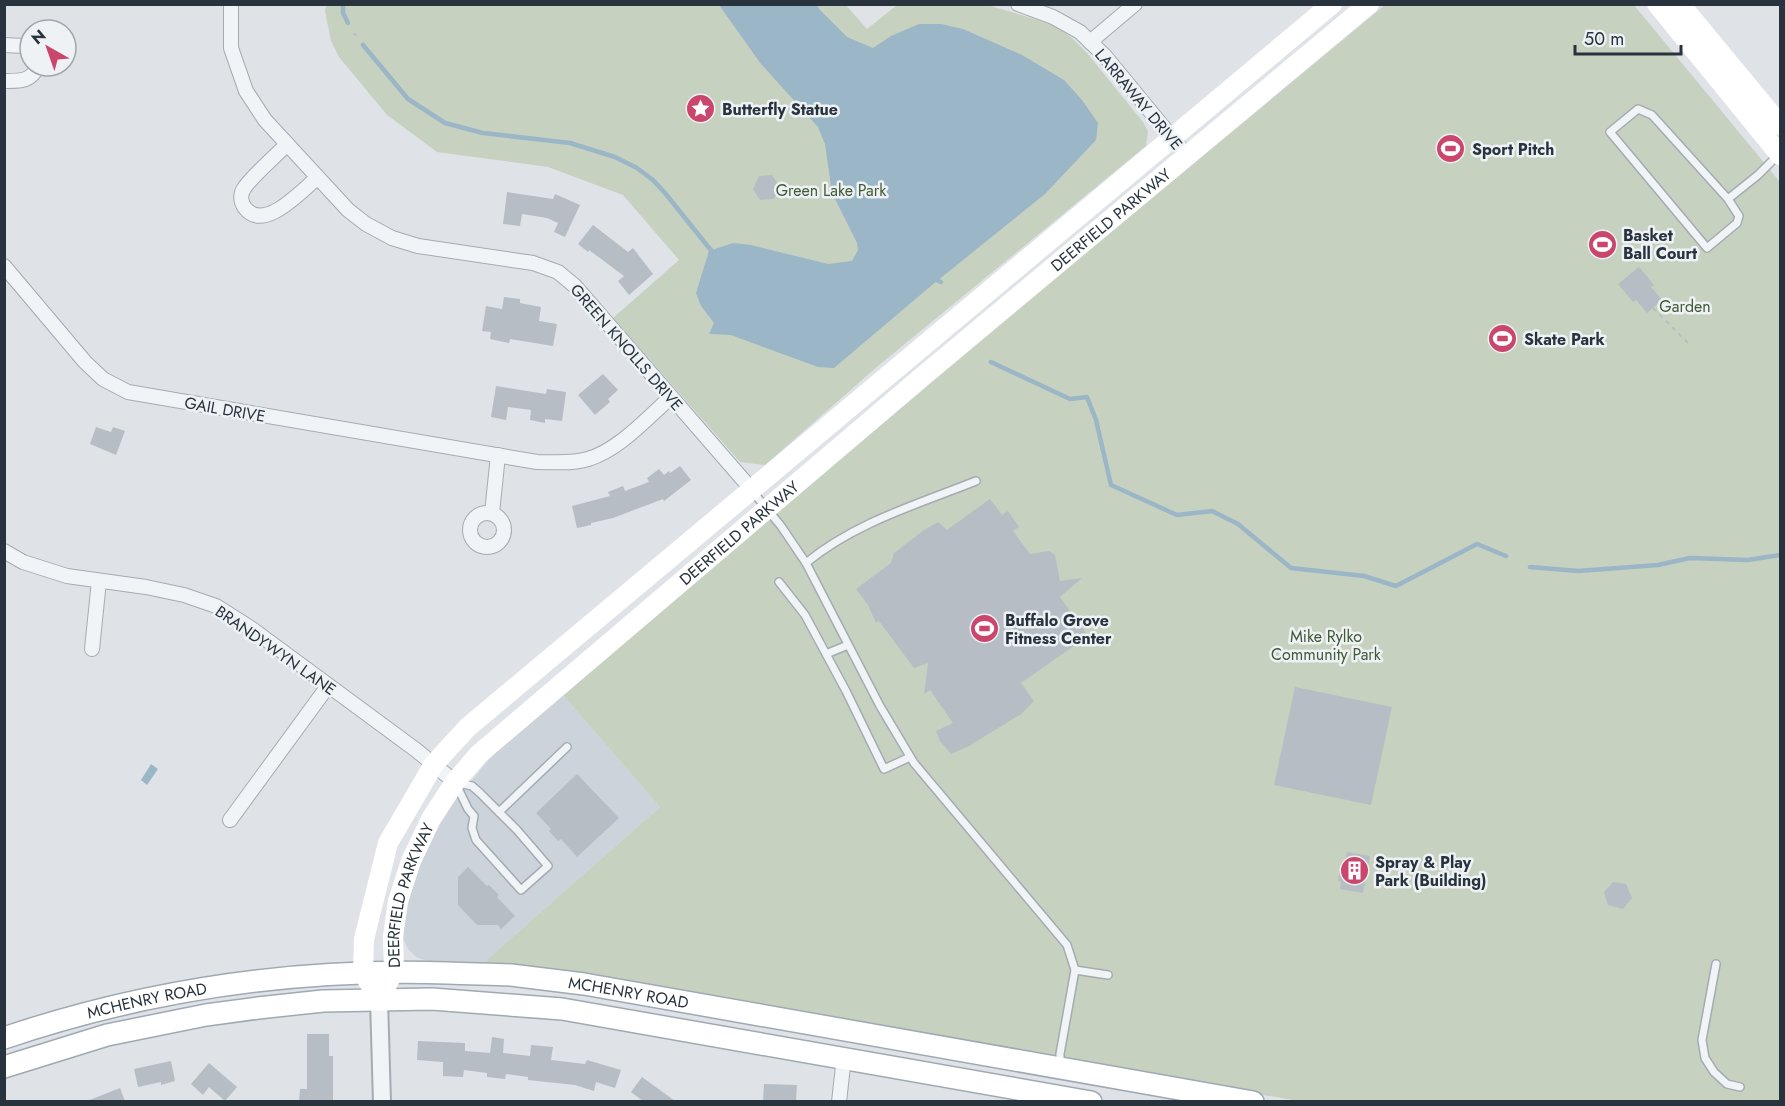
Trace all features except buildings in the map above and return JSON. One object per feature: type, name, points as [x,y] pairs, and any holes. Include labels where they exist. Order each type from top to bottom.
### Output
[{"type":"main road","name":"DEERFIELD PARKWAY","points":[[379,1000],[363,972],[364,939],[388,843],[434,764],[468,727],[1332,4]]},
{"type":"main road","name":"DEERFIELD PARKWAY","points":[[379,1000],[394,971],[393,936],[398,901],[408,871],[431,819],[455,782],[479,754],[923,376],[1369,4]]},
{"type":"main road","points":[[1657,4],[1780,153]]},
{"type":"main road","points":[[1680,4],[1780,125]]},
{"type":"main road","name":"MCHENRY ROAD","points":[[4,1038],[63,1019],[145,998],[273,978],[394,971],[510,975],[584,984],[1253,1101]]},
{"type":"main road","name":"MCHENRY ROAD","points":[[4,1066],[107,1035],[206,1015],[323,1001],[432,999],[562,1009],[844,1057],[1053,1098],[1091,1101]]},
{"type":"street","name":"GREEN KNOLLS DRIVE","points":[[231,4],[231,48],[246,91],[265,120],[348,210],[366,224],[392,238],[418,246],[532,263],[558,272],[575,286],[752,490]]},
{"type":"street","name":"LARRAWAY DRIVE","points":[[1018,4],[1053,17],[1080,32],[1105,56],[1187,156]]},
{"type":"street","points":[[1090,42],[1135,4]]},
{"type":"street","points":[[4,81],[21,81],[28,78]]},
{"type":"street","points":[[287,144],[245,187],[240,198],[243,206],[249,212],[259,216],[272,214],[317,178]]},
{"type":"street","name":"GAIL DRIVE","points":[[4,266],[85,362],[103,379],[128,392],[537,462],[566,463],[588,459],[613,448],[671,397]]},
{"type":"street","points":[[492,513],[498,455]]},
{"type":"street","name":"BRANDYWYN LANE","points":[[4,551],[23,562],[67,576],[146,587],[184,595],[216,606],[252,629],[455,782]]},
{"type":"street","points":[[92,649],[99,580]]},
{"type":"street","points":[[230,820],[328,686]]},
{"type":"street","points":[[379,1000],[382,1101]]},
{"type":"street","points":[[839,1101],[844,1057]]},
{"type":"street","points":[[1053,1098],[1060,1066]]},
{"type":"lane","points":[[1638,109],[1652,115],[1728,199],[1739,216],[1737,223],[1707,248],[1610,132],[1638,109]]},
{"type":"lane","points":[[1728,199],[1758,175],[1780,153]]},
{"type":"lane","points":[[806,563],[820,551],[884,517],[976,481]]},
{"type":"lane","points":[[752,490],[781,526],[806,563],[879,706],[909,757],[1067,945],[1075,970],[1060,1054],[1060,1066]]},
{"type":"lane","points":[[779,582],[805,615],[884,769],[909,757]]},
{"type":"lane","points":[[826,654],[848,645]]},
{"type":"lane","points":[[499,812],[567,747]]},
{"type":"lane","points":[[455,782],[471,786],[499,812],[548,866],[521,890],[476,840],[472,828],[474,816],[468,809],[455,782]]},
{"type":"lane","points":[[1716,964],[1702,1040],[1705,1058],[1714,1072],[1727,1084],[1740,1087]]},
{"type":"lane","points":[[1075,970],[1108,975]]},
{"type":"path","points":[[352,34],[357,35]]},
{"type":"path","points":[[695,113],[702,115],[708,111],[705,104],[698,102]]},
{"type":"path","points":[[1653,308],[1689,344]]},
{"type":"shaded area","points":[[562,694],[660,807],[483,963],[427,961],[416,957],[408,949],[404,940],[404,925],[410,896],[424,852],[443,814],[500,747]]},
{"type":"green space","name":"Green Lake Park","points":[[845,4],[867,29],[897,5],[987,5],[1059,28],[1087,53],[1143,122],[1148,131],[1146,146],[878,366],[765,465],[740,462],[613,318],[679,260],[623,195],[548,167],[437,152],[387,115],[339,57],[331,41],[325,11],[326,5]]},
{"type":"green space","name":"Mike Rylko Community Park","points":[[1385,5],[1634,5],[1780,182],[1780,1101],[1298,1101],[622,981],[483,963],[660,807],[562,694],[1070,266]]},
{"type":"water","points":[[719,5],[817,5],[847,37],[873,48],[891,36],[919,24],[941,24],[963,29],[1022,55],[1064,80],[1098,123],[1096,140],[1045,194],[834,368],[818,367],[731,335],[709,334],[714,323],[701,306],[696,293],[709,251],[733,243],[751,245],[828,264],[852,261],[858,250],[857,243],[832,193],[825,144],[818,127],[761,64]]},
{"type":"water","points":[[151,764],[158,769],[147,785],[141,780]]},
{"type":"pier","points":[[839,184],[843,186],[846,196],[841,200],[837,195],[831,197],[829,192],[835,190]]},
{"type":"waterway","points":[[343,4],[343,13],[348,23]]},
{"type":"waterway","points":[[363,45],[408,99],[445,123],[483,133],[570,143],[615,157],[637,168],[665,193],[714,254]]},
{"type":"waterway","points":[[932,278],[941,282]]},
{"type":"waterway","points":[[991,362],[1070,399],[1087,397],[1096,420],[1111,485],[1177,515],[1212,511],[1238,524],[1291,568],[1364,576],[1396,586],[1477,544],[1506,556]]},
{"type":"waterway","points":[[1530,567],[1578,571],[1658,565],[1690,558],[1748,560],[1780,555]]},
{"type":"place","name":"Butterfly Statue","points":[[701,109]]},
{"type":"place","name":"Sport Pitch","points":[[1451,149]]},
{"type":"place","name":"Basket Ball Court","points":[[1602,244]]},
{"type":"place","name":"Skate Park","points":[[1503,339]]},
{"type":"place","name":"Buffalo Grove Fitness Center","points":[[984,629]]},
{"type":"place","name":"Spray & Play Park (Building)","points":[[1354,871]]},
{"type":"park label","name":"Garden","points":[[1685,306]]}]
